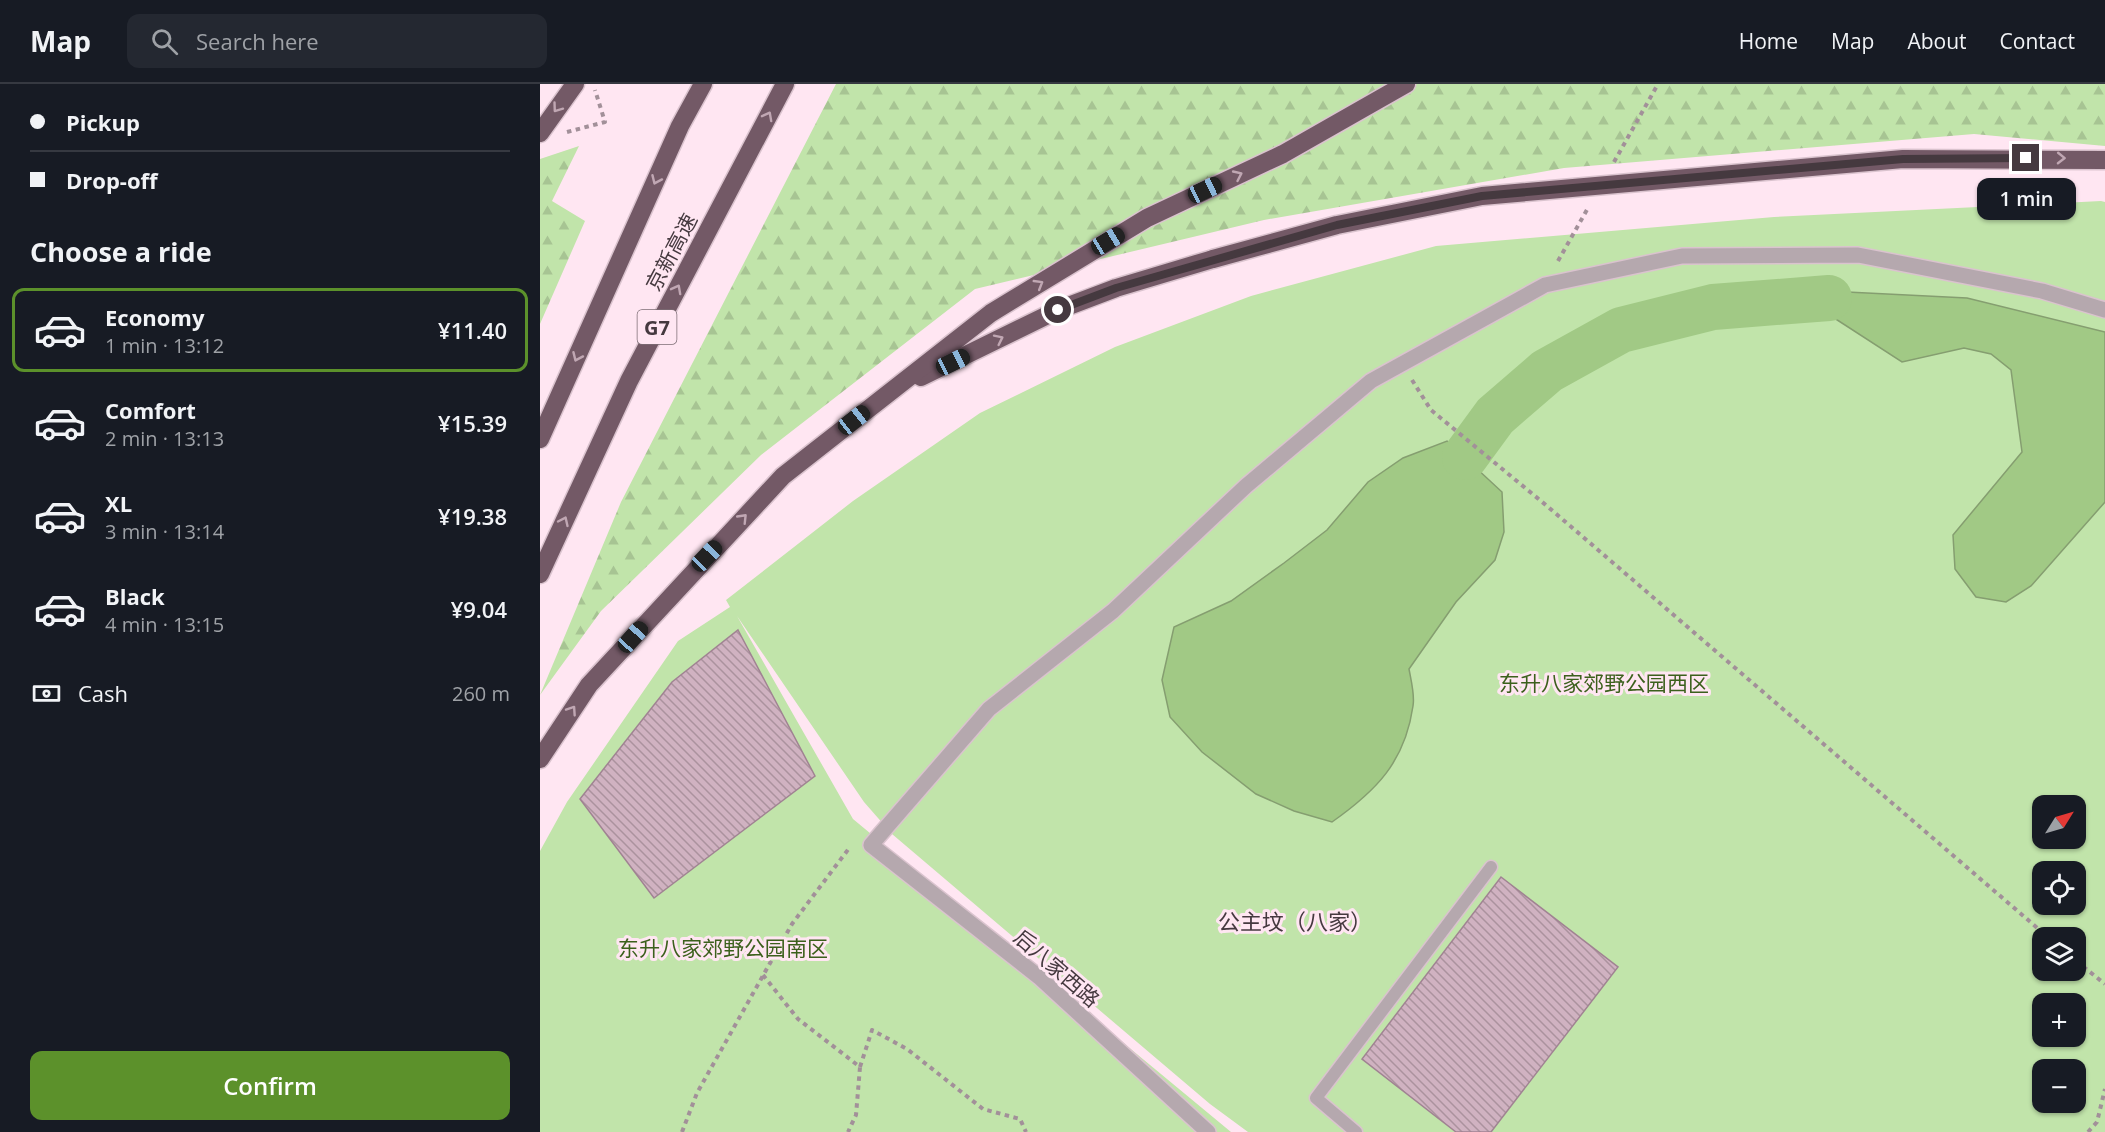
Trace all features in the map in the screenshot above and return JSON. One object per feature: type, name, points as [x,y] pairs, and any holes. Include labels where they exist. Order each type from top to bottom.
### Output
[{"type":"highway","points":[[540,133],[575,84]]},
{"type":"highway","name":"京新高速","points":[[540,439],[680,126],[703,84]]},
{"type":"highway","name":"京新高速","points":[[540,574],[629,381],[784,84]]},
{"type":"highway","points":[[540,759],[589,685],[783,476],[990,313],[1147,218],[1283,154],[1406,84]]},
{"type":"highway","points":[[890,392],[1058,310],[1116,288],[1337,225],[1482,196],[1903,159],[2105,160]]},
{"type":"street","points":[[871,845],[988,709],[1113,611],[1246,486],[1371,381],[1545,285],[1682,256],[1858,255],[2042,291],[2105,310]]},
{"type":"street","name":"后八家西路","points":[[871,845],[1039,977],[1208,1132]]},
{"type":"lane","points":[[1356,1132],[1316,1098],[1491,867]]},
{"type":"path","points":[[562,133],[605,122],[594,84]]},
{"type":"path","points":[[1402,364],[1431,410],[1547,506],[2036,927]]},
{"type":"path","points":[[682,1132],[697,1093],[792,924],[856,839],[871,845]]},
{"type":"path","points":[[2086,969],[2105,984]]},
{"type":"path","points":[[764,975],[798,1019],[860,1067]]},
{"type":"path","points":[[848,1132],[856,1115],[860,1067],[872,1030],[907,1049],[983,1109],[1020,1119],[1026,1132]]},
{"type":"path","points":[[2088,1132],[2097,1122],[2105,1089]]},
{"type":"green space","points":[[836,84],[2105,84],[2105,146],[1974,134],[1564,168],[1264,220],[975,289],[761,455],[601,611],[540,695],[621,502]]},
{"type":"green space","points":[[579,146],[552,201],[585,221],[540,324],[540,159]]},
{"type":"green space","name":"东升八家郊野公园西区","points":[[2105,202],[2105,1132],[1248,1132],[1210,1104],[892,834],[864,802],[737,616],[853,819],[1231,1132],[540,1132],[540,851],[567,802],[678,641],[730,607],[726,600],[853,501],[980,413],[1115,347],[1251,296],[1436,246],[1774,217]]},
{"type":"shaded area","points":[[1847,292],[1967,298],[2105,332],[2105,502],[2031,586],[2006,602],[1976,597],[1955,569],[1953,535],[2022,452],[2011,370],[1991,354],[1964,348],[1902,362],[1828,314],[1829,298]]},
{"type":"shaded area","points":[[1447,441],[1502,492],[1504,532],[1495,560],[1456,602],[1409,669],[1413,706],[1409,726],[1395,759],[1386,773],[1362,799],[1332,822],[1294,811],[1256,794],[1202,752],[1170,717],[1162,680],[1174,627],[1231,601],[1284,563],[1327,530],[1368,482],[1403,458]]},
{"type":"building","points":[[738,630],[815,776],[654,898],[580,799],[672,682]]},
{"type":"building","points":[[1501,877],[1618,967],[1491,1132],[1456,1132],[1362,1059]]},
{"type":"waterway","points":[[1465,457],[1495,416],[1547,371],[1621,330],[1713,307],[1829,298]]},
{"type":"district","name":"公主坟（八家）","points":[[1295,921]]},
{"type":"route","points":[[1058,310],[1116,288],[1337,225],[1482,196],[1903,159],[2026,158]]},
{"type":"park label","name":"东升八家郊野公园南区","points":[[723,948]]}]
